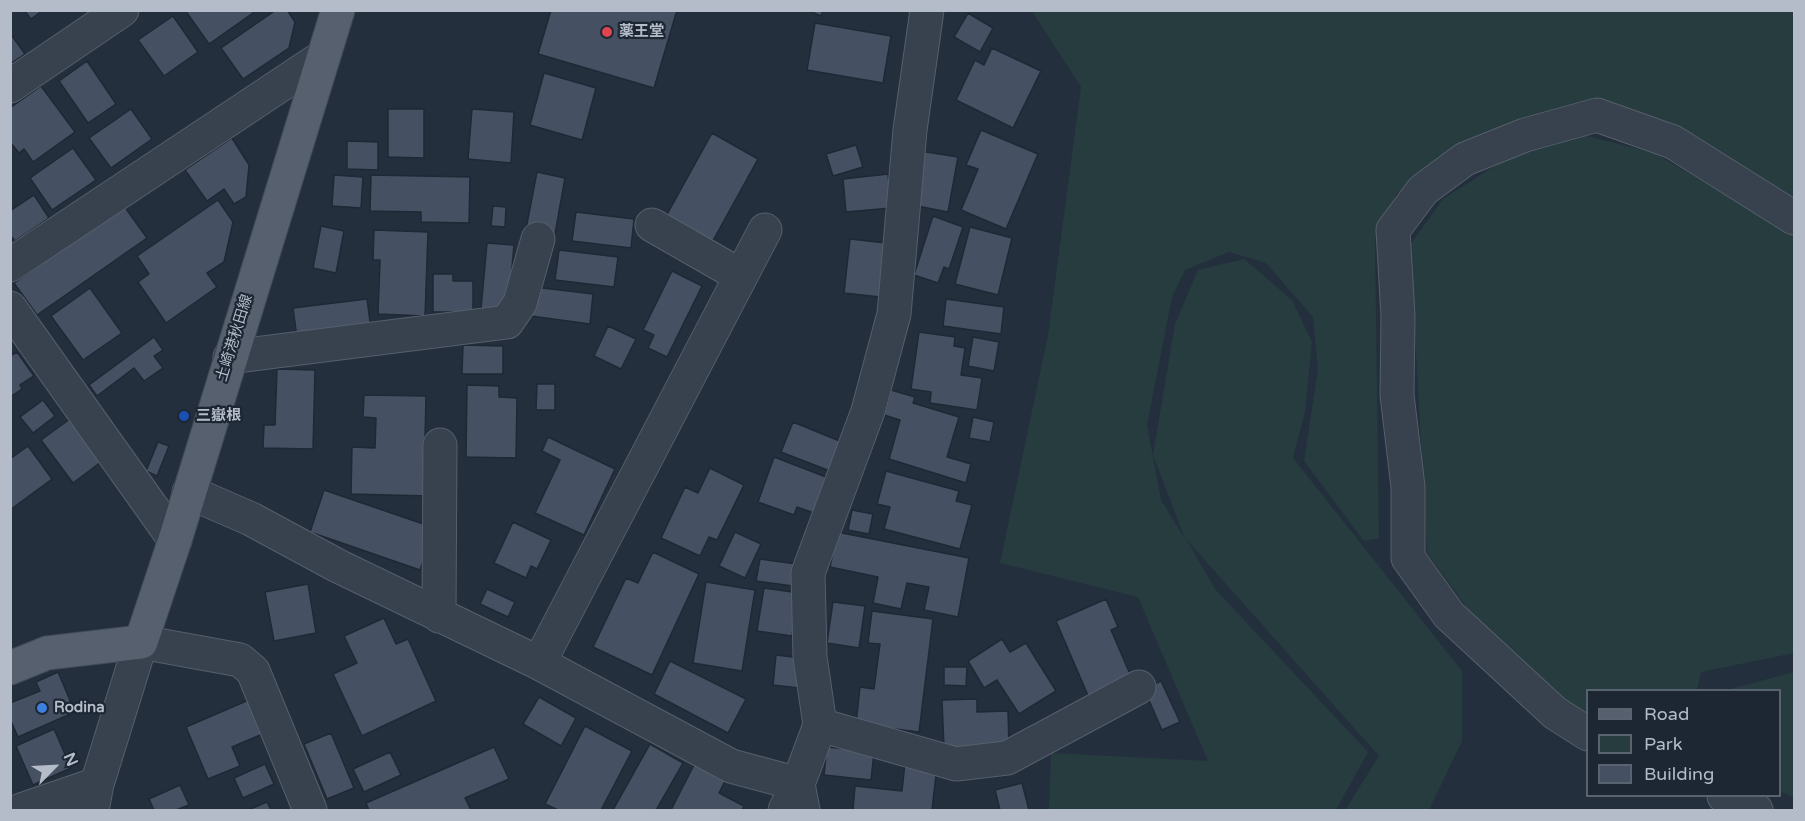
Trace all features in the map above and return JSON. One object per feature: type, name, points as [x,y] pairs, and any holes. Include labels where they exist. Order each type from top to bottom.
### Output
[{"type":"main road","name":"土崎港秋田線","points":[[141,642],[175,540],[338,10]]},
{"type":"main road","points":[[10,668],[47,653],[141,642]]},
{"type":"street","points":[[10,86],[122,10]]},
{"type":"street","points":[[189,492],[251,519],[439,616],[539,663],[795,802],[819,725],[810,657],[808,573],[868,411],[894,314],[910,130],[927,10]]},
{"type":"street","points":[[10,265],[324,56]]},
{"type":"street","points":[[1586,733],[1555,713],[1449,615],[1408,558],[1408,487],[1397,395],[1398,316],[1393,230],[1423,190],[1465,159],[1524,135],[1598,115],[1673,142],[1794,218]]},
{"type":"street","points":[[652,225],[741,276]]},
{"type":"street","points":[[539,663],[765,230]]},
{"type":"street","points":[[230,357],[507,322],[520,303],[538,239]]},
{"type":"street","points":[[15,326],[175,540]]},
{"type":"street","points":[[439,616],[440,445]]},
{"type":"street","points":[[21,810],[95,797],[141,642],[240,660],[253,671],[310,810]]},
{"type":"street","points":[[819,725],[956,764],[1007,758],[1139,687]]},
{"type":"street","points":[[1728,797],[1756,810]]},
{"type":"green space","points":[[1032,11],[1794,11],[1794,206],[1619,112],[1460,154],[1397,193],[1375,240],[1379,538],[1364,541],[1304,461],[1318,369],[1313,317],[1266,263],[1229,252],[1185,270],[1172,297],[1147,425],[1161,500],[1185,539],[1153,455],[1175,324],[1198,270],[1244,259],[1292,300],[1312,342],[1305,412],[1293,458],[1462,671],[1462,741],[1429,810],[1345,810],[1379,756],[1186,539],[1215,589],[1368,752],[1336,810],[1049,810],[1051,753],[1208,761],[1138,597],[1000,563],[1048,335],[1081,87]]},
{"type":"green space","points":[[1583,135],[1655,153],[1794,236],[1794,653],[1701,672],[1697,689],[1586,689],[1586,721],[1470,612],[1427,553],[1410,245],[1443,199],[1509,157]]},
{"type":"green space","points":[[1794,672],[1794,798],[1781,792],[1781,689],[1731,689]]},
{"type":"building","points":[[24,10],[43,10],[31,19]]},
{"type":"building","points":[[185,10],[252,10],[253,13],[209,44]]},
{"type":"building","points":[[276,10],[287,10],[295,22],[289,48],[243,79],[221,48]]},
{"type":"building","name":"薬王堂","points":[[551,10],[677,10],[654,88],[538,54]]},
{"type":"building","points":[[807,10],[823,10],[821,16]]},
{"type":"building","points":[[968,13],[993,28],[980,52],[954,37]]},
{"type":"building","points":[[173,16],[198,52],[164,76],[138,40]]},
{"type":"building","points":[[815,23],[891,36],[883,83],[807,70]]},
{"type":"building","points":[[10,33],[25,54],[10,64]]},
{"type":"building","points":[[992,48],[1041,71],[1013,128],[956,100],[975,60],[984,65]]},
{"type":"building","points":[[87,61],[116,104],[88,123],[59,81]]},
{"type":"building","points":[[544,73],[596,88],[582,140],[530,125]]},
{"type":"building","points":[[41,86],[75,132],[33,162],[24,149],[19,153],[10,142],[10,108]]},
{"type":"building","points":[[131,109],[152,139],[111,168],[89,138]]},
{"type":"building","points":[[388,109],[424,109],[424,158],[388,157]]},
{"type":"building","points":[[472,109],[514,112],[511,163],[468,159]]},
{"type":"building","points":[[981,130],[1038,154],[1006,229],[961,210],[978,169],[966,165]]},
{"type":"building","points":[[712,133],[758,159],[710,246],[664,220]]},
{"type":"building","points":[[232,138],[249,165],[246,197],[234,204],[224,189],[207,201],[185,170]]},
{"type":"building","points":[[347,141],[378,142],[378,170],[347,169]]},
{"type":"building","points":[[856,145],[863,167],[833,176],[826,154]]},
{"type":"building","points":[[73,148],[96,180],[52,210],[30,178]]},
{"type":"building","points":[[920,151],[958,157],[948,212],[912,205]]},
{"type":"building","points":[[537,172],[565,178],[555,234],[526,229]]},
{"type":"building","points":[[888,174],[891,208],[846,212],[843,179]]},
{"type":"building","points":[[334,175],[363,177],[361,208],[332,206]]},
{"type":"building","points":[[371,175],[470,177],[469,223],[421,222],[421,212],[370,211]]},
{"type":"building","points":[[34,195],[49,218],[15,241],[10,235],[10,211]]},
{"type":"building","points":[[218,200],[233,222],[224,262],[207,273],[217,287],[166,323],[138,282],[149,274],[137,256]]},
{"type":"building","points":[[124,206],[147,238],[37,315],[14,283]]},
{"type":"building","points":[[493,206],[506,207],[505,227],[491,226]]},
{"type":"building","points":[[576,212],[634,219],[631,248],[572,241]]},
{"type":"building","points":[[933,216],[963,227],[949,269],[944,267],[938,283],[914,275]]},
{"type":"building","points":[[321,226],[344,231],[336,273],[313,268]]},
{"type":"building","points":[[970,227],[1012,238],[998,295],[955,284]]},
{"type":"building","points":[[374,230],[428,232],[425,316],[378,314],[380,260],[373,260]]},
{"type":"building","points":[[850,239],[886,243],[880,297],[844,293]]},
{"type":"building","points":[[487,243],[514,245],[508,311],[481,309]]},
{"type":"building","points":[[559,250],[618,257],[614,287],[555,280]]},
{"type":"building","points":[[672,271],[702,286],[667,357],[648,348],[654,335],[643,330]]},
{"type":"building","points":[[433,274],[453,274],[453,281],[473,281],[473,312],[433,312]]},
{"type":"building","points":[[534,287],[593,294],[590,324],[531,316]]},
{"type":"building","points":[[90,288],[122,333],[83,360],[51,316]]},
{"type":"building","points":[[367,299],[371,329],[297,338],[293,308]]},
{"type":"building","points":[[946,299],[1004,307],[1001,334],[943,326]]},
{"type":"building","points":[[608,326],[636,339],[621,369],[594,356]]},
{"type":"building","points":[[919,332],[955,337],[954,346],[965,348],[961,375],[982,378],[977,410],[930,403],[931,392],[911,389]]},
{"type":"building","points":[[154,337],[163,350],[154,356],[163,368],[144,381],[134,368],[97,396],[89,385]]},
{"type":"building","points":[[973,337],[999,342],[994,371],[968,366]]},
{"type":"building","points":[[463,345],[503,346],[503,374],[462,374]]},
{"type":"building","points":[[17,352],[34,376],[20,385],[22,389],[10,397],[10,356]]},
{"type":"building","points":[[277,369],[315,370],[313,449],[263,448],[264,425],[275,425]]},
{"type":"building","points":[[537,384],[555,384],[555,410],[536,410]]},
{"type":"building","points":[[467,385],[499,386],[499,397],[517,398],[516,458],[466,457]]},
{"type":"building","points":[[891,390],[915,397],[913,403],[959,417],[947,457],[971,464],[966,483],[889,459],[900,420],[884,415]]},
{"type":"building","points":[[364,395],[426,396],[425,440],[432,440],[430,496],[351,494],[352,447],[375,448],[376,418],[363,417]]},
{"type":"building","points":[[43,400],[55,416],[33,433],[20,417]]},
{"type":"building","points":[[973,417],[994,422],[990,442],[969,438]]},
{"type":"building","points":[[70,419],[101,462],[73,483],[41,440]]},
{"type":"building","points":[[793,422],[842,442],[830,471],[781,452]]},
{"type":"building","points":[[548,437],[615,469],[584,535],[535,513],[560,460],[542,451]]},
{"type":"building","points":[[158,442],[169,446],[157,476],[146,471]]},
{"type":"building","points":[[28,446],[52,479],[10,510],[10,459]]},
{"type":"building","points":[[774,457],[826,477],[814,513],[797,507],[794,515],[758,502]]},
{"type":"building","points":[[710,468],[744,485],[717,540],[709,537],[700,556],[661,538],[685,487],[698,493]]},
{"type":"building","points":[[886,471],[959,491],[956,501],[972,505],[960,549],[884,529],[890,507],[877,504]]},
{"type":"building","points":[[324,490],[435,528],[420,570],[310,532]]},
{"type":"building","points":[[852,510],[873,514],[869,534],[848,530]]},
{"type":"building","points":[[513,522],[551,540],[537,569],[531,566],[526,578],[494,563]]},
{"type":"building","points":[[735,532],[761,544],[745,578],[719,566]]},
{"type":"building","points":[[837,532],[969,558],[958,617],[924,610],[929,587],[907,583],[901,609],[873,603],[878,577],[830,567]]},
{"type":"building","points":[[653,552],[699,574],[652,675],[593,647],[626,578],[638,583]]},
{"type":"building","points":[[760,559],[796,564],[793,586],[756,581]]},
{"type":"building","points":[[706,582],[755,590],[742,671],[693,663]]},
{"type":"building","points":[[308,584],[316,633],[274,641],[265,592]]},
{"type":"building","points":[[764,588],[799,593],[792,636],[757,631]]},
{"type":"building","points":[[487,589],[515,602],[508,617],[480,604]]},
{"type":"building","points":[[1106,599],[1118,627],[1111,630],[1133,681],[1090,700],[1056,621]]},
{"type":"building","points":[[833,602],[865,606],[859,648],[827,643]]},
{"type":"building","points":[[872,611],[933,619],[919,732],[856,724],[860,687],[874,689],[880,644],[868,643]]},
{"type":"building","points":[[384,618],[396,644],[408,639],[436,701],[362,736],[333,674],[357,663],[344,636]]},
{"type":"building","points":[[1002,639],[1010,652],[1026,643],[1056,691],[1019,714],[997,680],[984,688],[968,661]]},
{"type":"building","points":[[776,655],[802,658],[799,688],[773,685]]},
{"type":"building","points":[[670,661],[746,699],[728,733],[654,694]]},
{"type":"building","points":[[944,667],[967,667],[966,686],[944,685]]},
{"type":"building","name":"Rodina","points":[[58,672],[75,712],[18,737],[10,719],[10,703],[40,691],[36,682]]},
{"type":"building","points":[[1161,681],[1180,722],[1162,730],[1144,689]]},
{"type":"building","points":[[539,697],[576,718],[561,746],[523,724]]},
{"type":"building","points":[[251,699],[265,733],[232,747],[240,766],[208,779],[186,727]]},
{"type":"building","points":[[977,699],[977,712],[1008,711],[1009,746],[944,748],[942,700]]},
{"type":"building","points":[[585,726],[632,751],[601,810],[558,810],[545,804]]},
{"type":"building","points":[[54,729],[71,768],[33,785],[16,746]]},
{"type":"building","points":[[331,733],[354,788],[327,799],[304,744]]},
{"type":"building","points":[[650,744],[683,763],[656,810],[613,810]]},
{"type":"building","points":[[494,747],[509,779],[465,798],[471,810],[369,810],[366,803]]},
{"type":"building","points":[[827,747],[874,752],[871,780],[824,775]]},
{"type":"building","points":[[390,752],[401,775],[364,792],[353,769]]},
{"type":"building","points":[[695,763],[726,779],[719,793],[744,806],[742,810],[671,810]]},
{"type":"building","points":[[905,763],[937,766],[932,810],[853,810],[855,786],[902,791]]},
{"type":"building","points":[[265,764],[274,784],[243,798],[234,778]]},
{"type":"building","points":[[1022,783],[1029,810],[1000,810],[995,790]]},
{"type":"building","points":[[180,785],[189,805],[176,810],[154,810],[149,799]]},
{"type":"building","points":[[267,802],[271,810],[248,810]]},
{"type":"place","name":"薬王堂","points":[[607,32]]},
{"type":"place","name":"三嶽根","points":[[184,416]]},
{"type":"place","name":"Rodina","points":[[42,708]]}]
